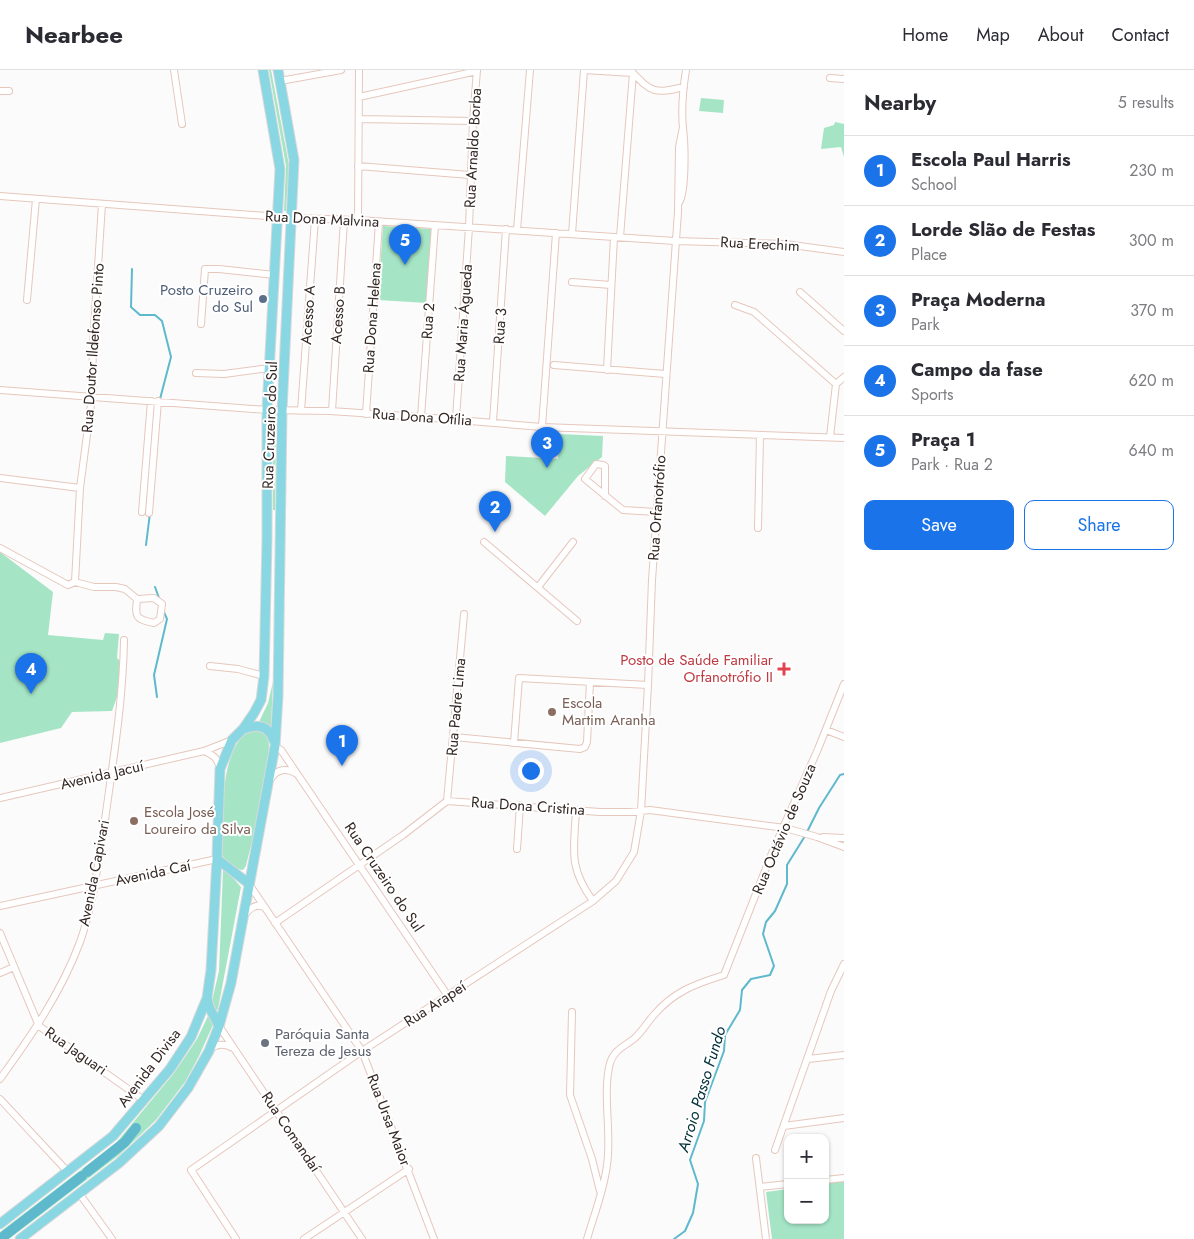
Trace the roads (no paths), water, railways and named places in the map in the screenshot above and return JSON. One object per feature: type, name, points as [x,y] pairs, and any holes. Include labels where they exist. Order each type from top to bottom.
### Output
[{"type":"main road","name":"Rua Cruzeiro do Sul","points":[[243,729],[261,700],[264,676],[267,410],[280,169],[263,70]]},
{"type":"main road","name":"Rua Cruzeiro do Sul","points":[[275,746],[281,556],[282,411],[293,218],[294,160],[278,70]]},
{"type":"main road","points":[[20,1239],[119,1163],[160,1128],[188,1088],[209,1050],[219,1026],[231,983],[244,916],[248,883],[275,746],[272,734],[268,729],[257,725],[243,729]]},
{"type":"main road","name":"Avenida Divisa","points":[[0,1224],[113,1136],[170,1069],[191,1037],[207,998],[211,970],[220,769],[232,740],[243,729]]},
{"type":"main road","points":[[217,860],[248,883]]},
{"type":"main road","points":[[207,998],[208,1007],[219,1026]]},
{"type":"street","points":[[174,70],[182,124]]},
{"type":"street","points":[[280,81],[341,70]]},
{"type":"street","points":[[358,220],[359,70]]},
{"type":"street","points":[[359,97],[477,70]]},
{"type":"street","name":"Rua Arnaldo Borba","points":[[469,227],[470,174],[477,70]]},
{"type":"street","points":[[516,230],[530,70]]},
{"type":"street","points":[[572,234],[584,70],[632,71],[651,90],[662,92],[684,88]]},
{"type":"street","name":"Rua Orfanotrófio","points":[[641,811],[652,580],[665,374],[678,205],[681,198],[683,172],[686,70]]},
{"type":"street","points":[[607,370],[611,285],[632,71]]},
{"type":"street","points":[[830,78],[844,79]]},
{"type":"street","points":[[0,91],[9,91]]},
{"type":"street","points":[[359,119],[473,121]]},
{"type":"street","points":[[358,166],[470,174]]},
{"type":"street","name":"Rua Dona Malvina","points":[[0,196],[277,217],[358,220],[675,241]]},
{"type":"street","points":[[27,300],[36,199]]},
{"type":"street","name":"Rua Doutor Ildefonso Pinto","points":[[75,582],[80,488],[92,397],[102,204]]},
{"type":"street","name":"Acesso A","points":[[301,411],[315,219]]},
{"type":"street","name":"Acesso B","points":[[332,411],[344,220]]},
{"type":"street","name":"Rua Dona Helena","points":[[366,414],[379,222]]},
{"type":"street","name":"Rua 2","points":[[421,417],[435,225]]},
{"type":"street","name":"Rua Maria Águeda","points":[[456,419],[469,227]]},
{"type":"street","name":"Rua 3","points":[[493,422],[506,229]]},
{"type":"street","points":[[542,427],[556,233]]},
{"type":"street","name":"Rua Erechim","points":[[675,241],[785,244],[844,252]]},
{"type":"street","points":[[201,324],[205,269],[274,275]]},
{"type":"street","points":[[572,282],[611,285]]},
{"type":"street","points":[[800,292],[844,331]]},
{"type":"street","points":[[735,305],[754,312],[836,384]]},
{"type":"street","points":[[554,365],[665,374]]},
{"type":"street","points":[[196,373],[224,374],[269,368]]},
{"type":"street","points":[[830,437],[836,384],[844,377]]},
{"type":"street","name":"Rua Dona Otília","points":[[0,390],[282,411],[332,411],[456,419],[542,427],[844,438]]},
{"type":"street","points":[[146,512],[154,401]]},
{"type":"street","points":[[758,528],[760,435]]},
{"type":"street","points":[[604,496],[605,466],[596,464],[585,479],[604,496],[623,510],[657,512]]},
{"type":"street","points":[[0,478],[80,488]]},
{"type":"street","points":[[484,542],[577,621]]},
{"type":"street","points":[[538,587],[573,542]]},
{"type":"street","points":[[0,548],[68,585],[75,582],[86,586],[108,586],[125,589],[137,598],[154,598],[162,604],[160,619],[154,623],[142,621],[138,618],[136,614],[137,598]]},
{"type":"street","name":"Rua Padre Lima","points":[[448,801],[464,614]]},
{"type":"street","name":"Avenida Capivari","points":[[0,1079],[39,1026],[56,996],[80,943],[90,908],[112,772],[123,680],[124,640]]},
{"type":"street","points":[[210,666],[238,669],[264,676]]},
{"type":"street","points":[[514,743],[520,678],[648,684]]},
{"type":"street","points":[[454,737],[580,749],[585,747],[587,742],[590,682]]},
{"type":"street","name":"Rua Octávio de Souza","points":[[601,1192],[607,1166],[607,1096],[610,1063],[616,1051],[635,1038],[671,998],[692,985],[724,975],[774,848],[785,828],[844,684]]},
{"type":"street","points":[[826,730],[844,737]]},
{"type":"street","name":"Avenida Jacuí","points":[[0,798],[204,751],[232,740]]},
{"type":"street","name":"Rua Cruzeiro do Sul","points":[[275,746],[281,750],[448,996]]},
{"type":"street","points":[[204,751],[213,755],[218,760],[220,769]]},
{"type":"street","points":[[269,780],[282,770],[288,770],[298,775]]},
{"type":"street","points":[[275,923],[448,801]]},
{"type":"street","name":"Rua Dona Cristina","points":[[448,801],[576,810],[630,812],[650,810],[785,828],[844,847]]},
{"type":"street","points":[[517,849],[520,805]]},
{"type":"street","points":[[576,810],[573,860],[582,886],[593,901]]},
{"type":"street","name":"Rua Arapeí","points":[[236,1239],[191,1170],[362,1051],[593,901],[616,881],[634,852],[641,811]]},
{"type":"street","points":[[813,836],[844,838]]},
{"type":"street","name":"Avenida Caí","points":[[0,906],[217,860]]},
{"type":"street","name":"Rua Ursa Maior","points":[[248,883],[362,1051],[434,1239]]},
{"type":"street","points":[[244,916],[251,908],[261,905],[266,908]]},
{"type":"street","name":"Rua Jaguari","points":[[0,934],[39,1026],[144,1100]]},
{"type":"street","points":[[775,1150],[831,991],[844,964]]},
{"type":"street","points":[[0,973],[14,967]]},
{"type":"street","points":[[572,1012],[570,1095],[592,1158],[601,1192],[587,1239]]},
{"type":"street","name":"Rua Comandaí","points":[[219,1026],[362,1239]]},
{"type":"street","points":[[209,1050],[219,1044],[231,1047],[236,1051]]},
{"type":"street","points":[[808,1059],[844,1055]]},
{"type":"street","points":[[0,1099],[68,1172]]},
{"type":"street","points":[[784,1126],[844,1118]]},
{"type":"street","points":[[756,1158],[766,1239]]},
{"type":"street","points":[[304,1239],[408,1169]]},
{"type":"street","points":[[829,1180],[844,1178]]},
{"type":"street","points":[[760,1187],[784,1184]]},
{"type":"street","points":[[79,1193],[112,1239]]},
{"type":"waterway","points":[[132,269],[131,307],[140,315],[155,315],[162,321],[171,357],[160,399]]},
{"type":"waterway","points":[[146,545],[150,513]]},
{"type":"waterway","points":[[155,587],[159,598]]},
{"type":"waterway","points":[[157,697],[154,675],[167,619],[163,610]]},
{"type":"waterway","name":"Arroio Passo Fundo","points":[[807,832],[819,808],[840,775],[844,774]]},
{"type":"waterway","name":"Arroio Passo Fundo","points":[[674,1239],[685,1231],[693,1213],[698,1184],[690,1160],[704,1121],[705,1102],[724,1051],[725,1035],[740,1010],[742,990],[751,979],[770,975],[774,966],[763,934],[766,922],[775,911],[787,884],[787,865],[805,836]]},
{"type":"waterway","points":[[87,1172],[125,1142],[136,1128]]},
{"type":"waterway","points":[[0,1239],[82,1176]]},
{"type":"place","name":"Praça 1","points":[[405,265]]},
{"type":"place","name":"Posto Cruzeiro do Sul","points":[[263,299]]},
{"type":"place","name":"Praça Moderna","points":[[547,468]]},
{"type":"place","name":"Lorde Slão de Festas","points":[[495,532]]},
{"type":"place","name":"Posto de Saúde Familiar Orfanotrófio II","points":[[784,669]]},
{"type":"place","name":"Campo da fase","points":[[31,694]]},
{"type":"place","name":"Escola Martim Aranha","points":[[552,712]]},
{"type":"place","name":"Escola Paul Harris","points":[[342,766]]},
{"type":"place","name":"Escola José Loureiro da Silva","points":[[134,821]]},
{"type":"place","name":"Paróquia Santa Tereza de Jesus","points":[[265,1043]]}]
